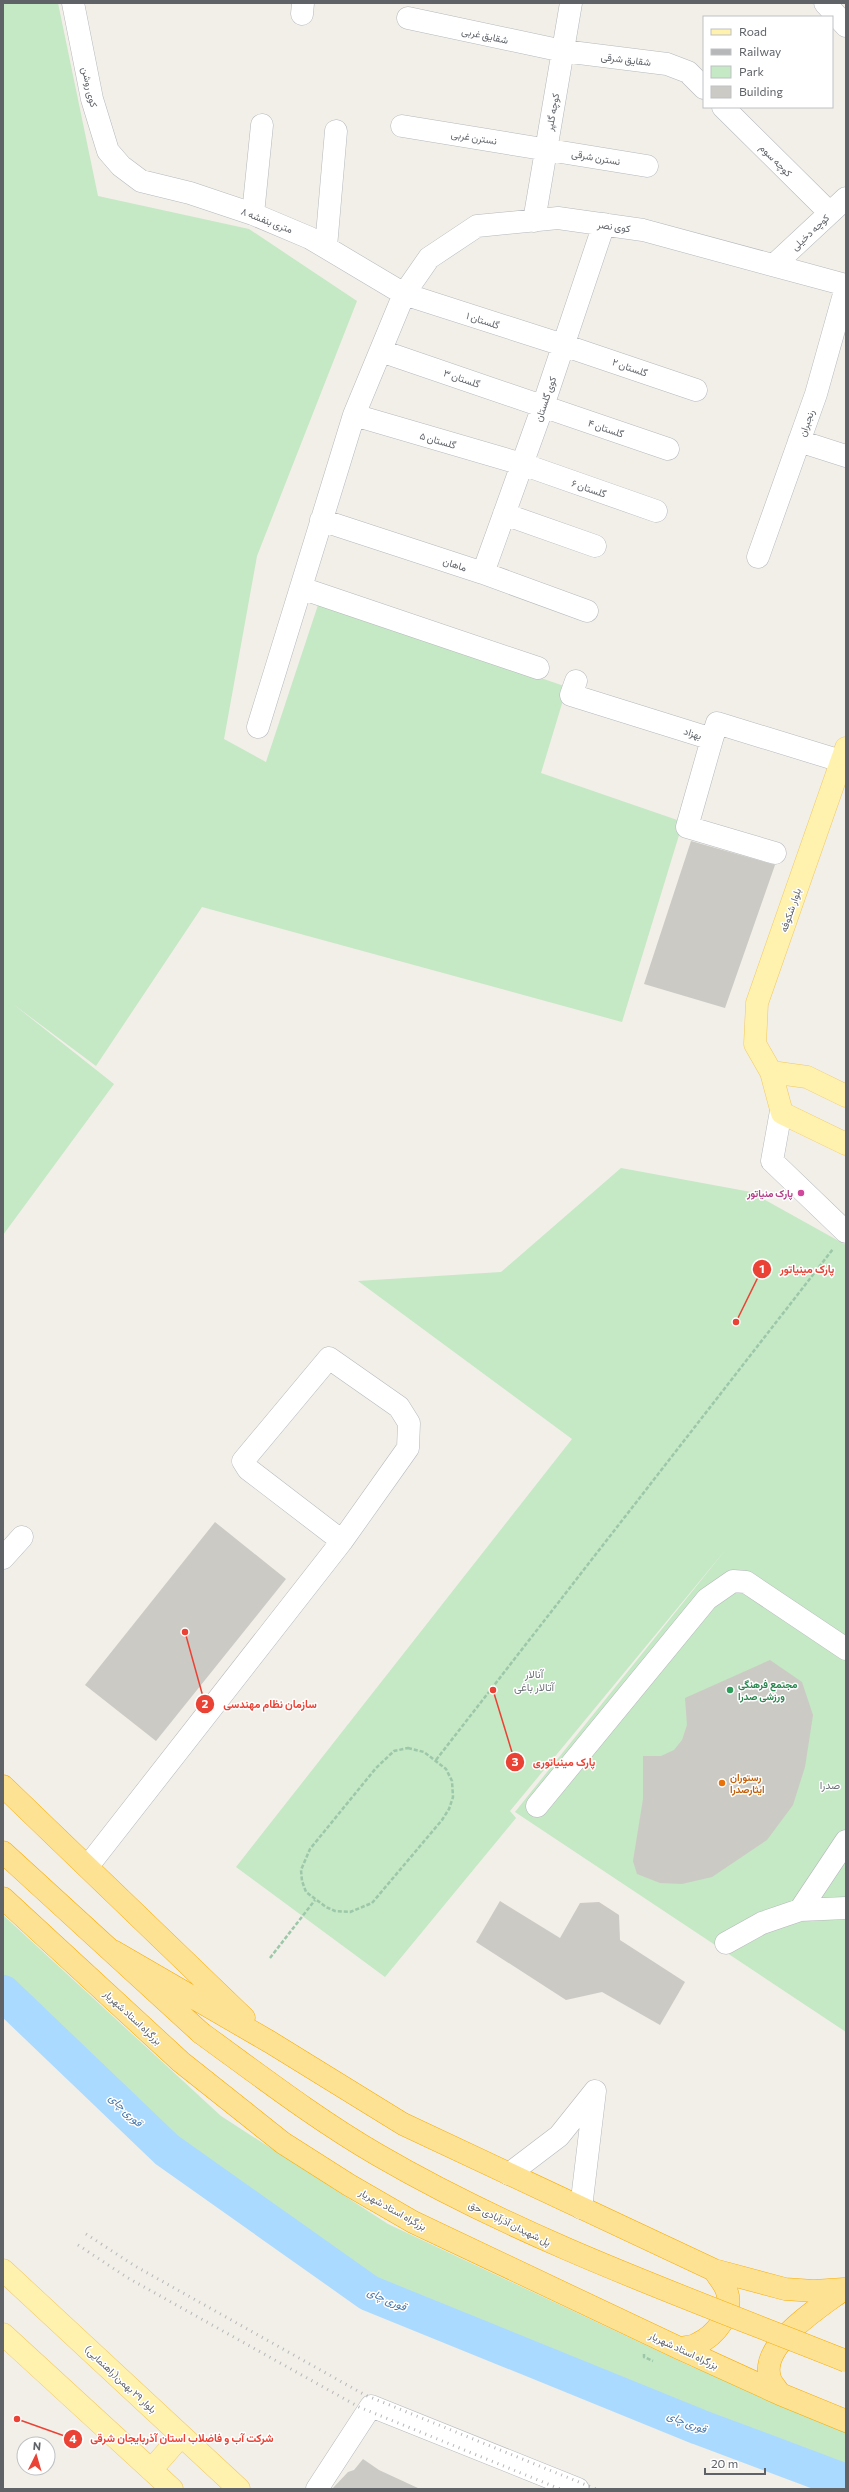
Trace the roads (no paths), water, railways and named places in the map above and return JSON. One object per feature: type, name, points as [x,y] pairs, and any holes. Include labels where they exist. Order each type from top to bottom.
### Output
[{"type":"highway","points":[[3,1786],[270,2042]]},
{"type":"highway","points":[[3,1852],[64,1909],[114,1951],[270,2042],[403,2124],[714,2270],[785,2289],[814,2291],[845,2289]]},
{"type":"highway","name":"بزرگراه استاد شهریار","points":[[3,1898],[181,2062],[283,2143],[413,2222],[679,2348],[780,2394],[846,2421]]},
{"type":"highway","name":"پل شهیدان آذرآبادی حق","points":[[114,1951],[201,2033],[332,2126],[384,2158],[500,2220],[562,2248],[846,2361]]},
{"type":"highway","points":[[679,2348],[696,2345],[710,2337],[721,2324],[727,2309],[728,2292],[714,2270]]},
{"type":"highway","points":[[780,2394],[769,2377],[770,2362],[776,2346],[811,2314],[845,2289]]},
{"type":"main road","name":"بلوار شکوفه","points":[[781,1111],[770,1072],[755,1044],[757,1003],[844,755]]},
{"type":"main road","points":[[770,1072],[807,1077],[846,1096]]},
{"type":"main road","points":[[781,1111],[846,1144]]},
{"type":"main road","name":"بلوار ٢٩ بهمن(راهنمایی)","points":[[3,2270],[239,2489]]},
{"type":"main road","points":[[4,2337],[172,2489]]},
{"type":"main road","points":[[151,2470],[181,2436]]},
{"type":"street","name":"کوی روشن","points":[[73,3],[92,99],[108,151],[121,166]]},
{"type":"street","name":"کوچه گلپر","points":[[534,221],[571,3]]},
{"type":"street","points":[[825,3],[846,26]]},
{"type":"street","name":"شقایق غربی","points":[[408,18],[563,51]]},
{"type":"street","name":"شقایق شرقی","points":[[563,51],[667,64],[688,72],[703,87]]},
{"type":"street","name":"کوچه سوم","points":[[724,108],[830,213]]},
{"type":"street","points":[[253,214],[262,125]]},
{"type":"street","name":"نسترن غربی","points":[[402,126],[546,148]]},
{"type":"street","points":[[326,247],[336,131]]},
{"type":"street","name":"نسترن شرقی","points":[[546,148],[647,166]]},
{"type":"street","name":"۸ متری بنفشه","points":[[121,166],[140,181],[190,193],[253,214],[310,238],[404,294]]},
{"type":"street","name":"کوچه دخیلی","points":[[774,265],[846,198]]},
{"type":"street","name":"کوی نصر","points":[[258,726],[354,415],[404,294],[429,258],[477,226],[558,218],[644,230],[846,286]]},
{"type":"street","name":"کوی گلستان","points":[[483,573],[543,406],[604,224]]},
{"type":"street","name":"رنجبران","points":[[758,557],[816,394],[846,286]]},
{"type":"street","name":"گلستان ۱","points":[[404,294],[563,345]]},
{"type":"street","name":"گلستان ۲","points":[[563,345],[696,390]]},
{"type":"street","name":"گلستان ۳","points":[[381,351],[543,406]]},
{"type":"street","name":"گلستان ۴","points":[[543,406],[668,449]]},
{"type":"street","name":"گلستان ۵","points":[[354,415],[522,464]]},
{"type":"street","points":[[799,441],[846,456]]},
{"type":"street","name":"گلستان ۶","points":[[522,464],[656,511]]},
{"type":"street","points":[[504,514],[595,546]]},
{"type":"street","name":"ماهان","points":[[321,520],[483,573],[587,611]]},
{"type":"street","points":[[301,588],[538,668]]},
{"type":"street","name":"بهزاد","points":[[576,681],[571,695],[712,739],[717,723],[844,755]]},
{"type":"street","points":[[712,739],[688,827],[775,854]]},
{"type":"street","points":[[781,1111],[772,1161],[841,1238]]},
{"type":"street","points":[[88,1866],[342,1541],[408,1448],[408,1423],[398,1407],[329,1358],[242,1461],[248,1469],[342,1541]]},
{"type":"street","points":[[3,1558],[22,1537]]},
{"type":"street","points":[[537,1806],[707,1599],[733,1581],[746,1582],[846,1649]]},
{"type":"street","points":[[800,1910],[846,1841]]},
{"type":"street","points":[[726,1944],[762,1923],[800,1910],[846,1908]]},
{"type":"street","points":[[509,2174],[559,2136],[595,2091],[581,2208]]},
{"type":"street","points":[[317,2489],[372,2406],[578,2489]]},
{"type":"waterway","name":"قوری چای","points":[[3,1993],[167,2150],[369,2293],[699,2427],[846,2482]]},
{"type":"railway","points":[[86,2234],[135,2266],[365,2395],[596,2489]]},
{"type":"railway","points":[[78,2245],[128,2278],[359,2407],[560,2489]]},
{"type":"place","name":"پارک منیاتور","points":[[801,1193]]},
{"type":"place","name":"پارک مینیاتور","points":[[736,1322]]},
{"type":"place","name":"سازمان نظام مهندسی","points":[[185,1632]]},
{"type":"place","name":"پارک مینیاتوری","points":[[493,1690]]},
{"type":"place","name":"مجتمع فرهنگی ورزشی صدرا","points":[[730,1690]]},
{"type":"place","name":"رستوران ایثارصدرا","points":[[722,1783]]},
{"type":"place","name":"شرکت آب و فاضلاب استان آذربایجان شرقی","points":[[17,2419]]},
{"type":"district","name":"آنالار آتالار باغی","points":[[534,1680]]},
{"type":"district","name":"صدرا","points":[[830,1785]]}]
